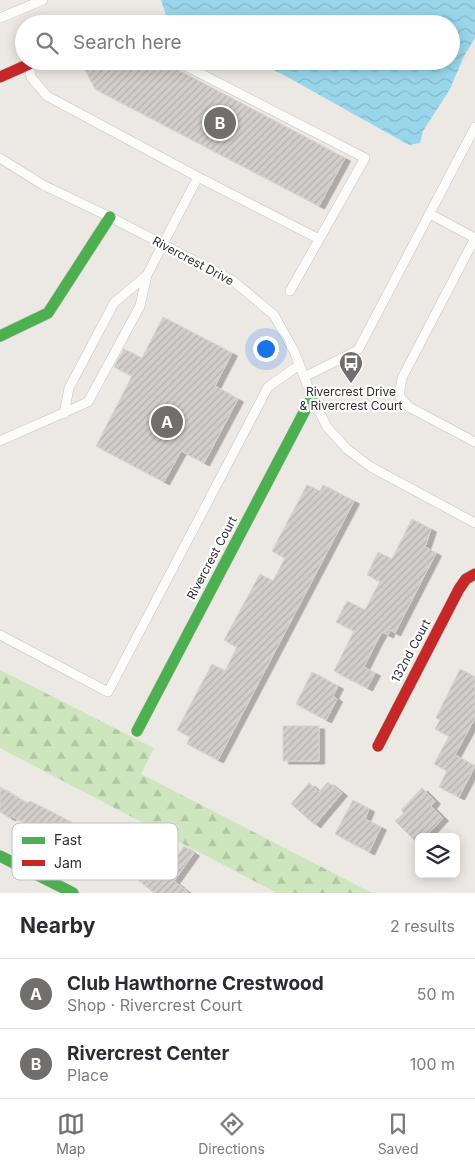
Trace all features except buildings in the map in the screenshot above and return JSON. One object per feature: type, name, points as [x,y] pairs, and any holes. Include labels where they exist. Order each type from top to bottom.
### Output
[{"type":"street","points":[[0,77],[16,70]]},
{"type":"street","points":[[0,336],[48,313],[110,217]]},
{"type":"street","name":"Rivercrest Court","points":[[137,731],[312,397]]},
{"type":"street","name":"132nd Court","points":[[378,746],[460,589],[466,579],[475,574]]},
{"type":"street","points":[[0,856],[12,862]]},
{"type":"street","points":[[47,880],[73,893]]},
{"type":"lane","points":[[0,18],[43,0]]},
{"type":"lane","points":[[32,70],[31,78],[47,96],[198,177],[320,238]]},
{"type":"lane","points":[[194,70],[365,158],[290,291]]},
{"type":"lane","points":[[304,377],[358,350],[475,127]]},
{"type":"lane","name":"Rivercrest Drive","points":[[0,158],[43,185],[232,280],[274,315],[300,364],[312,397],[327,427],[347,450],[371,467],[475,523]]},
{"type":"lane","points":[[0,441],[88,402],[140,306],[147,276],[198,177]]},
{"type":"lane","points":[[430,214],[475,238],[402,378],[399,396],[409,407],[475,442]]},
{"type":"lane","points":[[64,414],[69,388],[114,303],[147,276]]},
{"type":"lane","points":[[0,635],[108,692],[268,387],[300,364]]},
{"type":"green space","points":[[0,670],[154,748],[141,774],[372,893],[277,893],[178,841],[178,823],[143,823],[0,748]]},
{"type":"water","points":[[161,0],[475,0],[475,38],[460,65],[460,15],[166,15]]},
{"type":"water","points":[[273,70],[458,70],[450,89],[423,131],[420,143],[409,145]]},
{"type":"traffic: fast","points":[[0,336],[48,313],[110,217]]},
{"type":"traffic: fast","points":[[137,731],[312,397]]},
{"type":"traffic: fast","points":[[0,856],[12,862]]},
{"type":"traffic: fast","points":[[47,880],[73,893]]},
{"type":"traffic: jam","points":[[0,77],[16,70]]},
{"type":"traffic: jam","points":[[378,746],[459,589],[466,579],[475,574]]},
{"type":"place","name":"Rivercrest Center","points":[[220,123]]},
{"type":"place","name":"Rivercrest Drive & Rivercrest Court","points":[[351,384]]},
{"type":"place","name":"Club Hawthorne Crestwood","points":[[167,422]]}]
